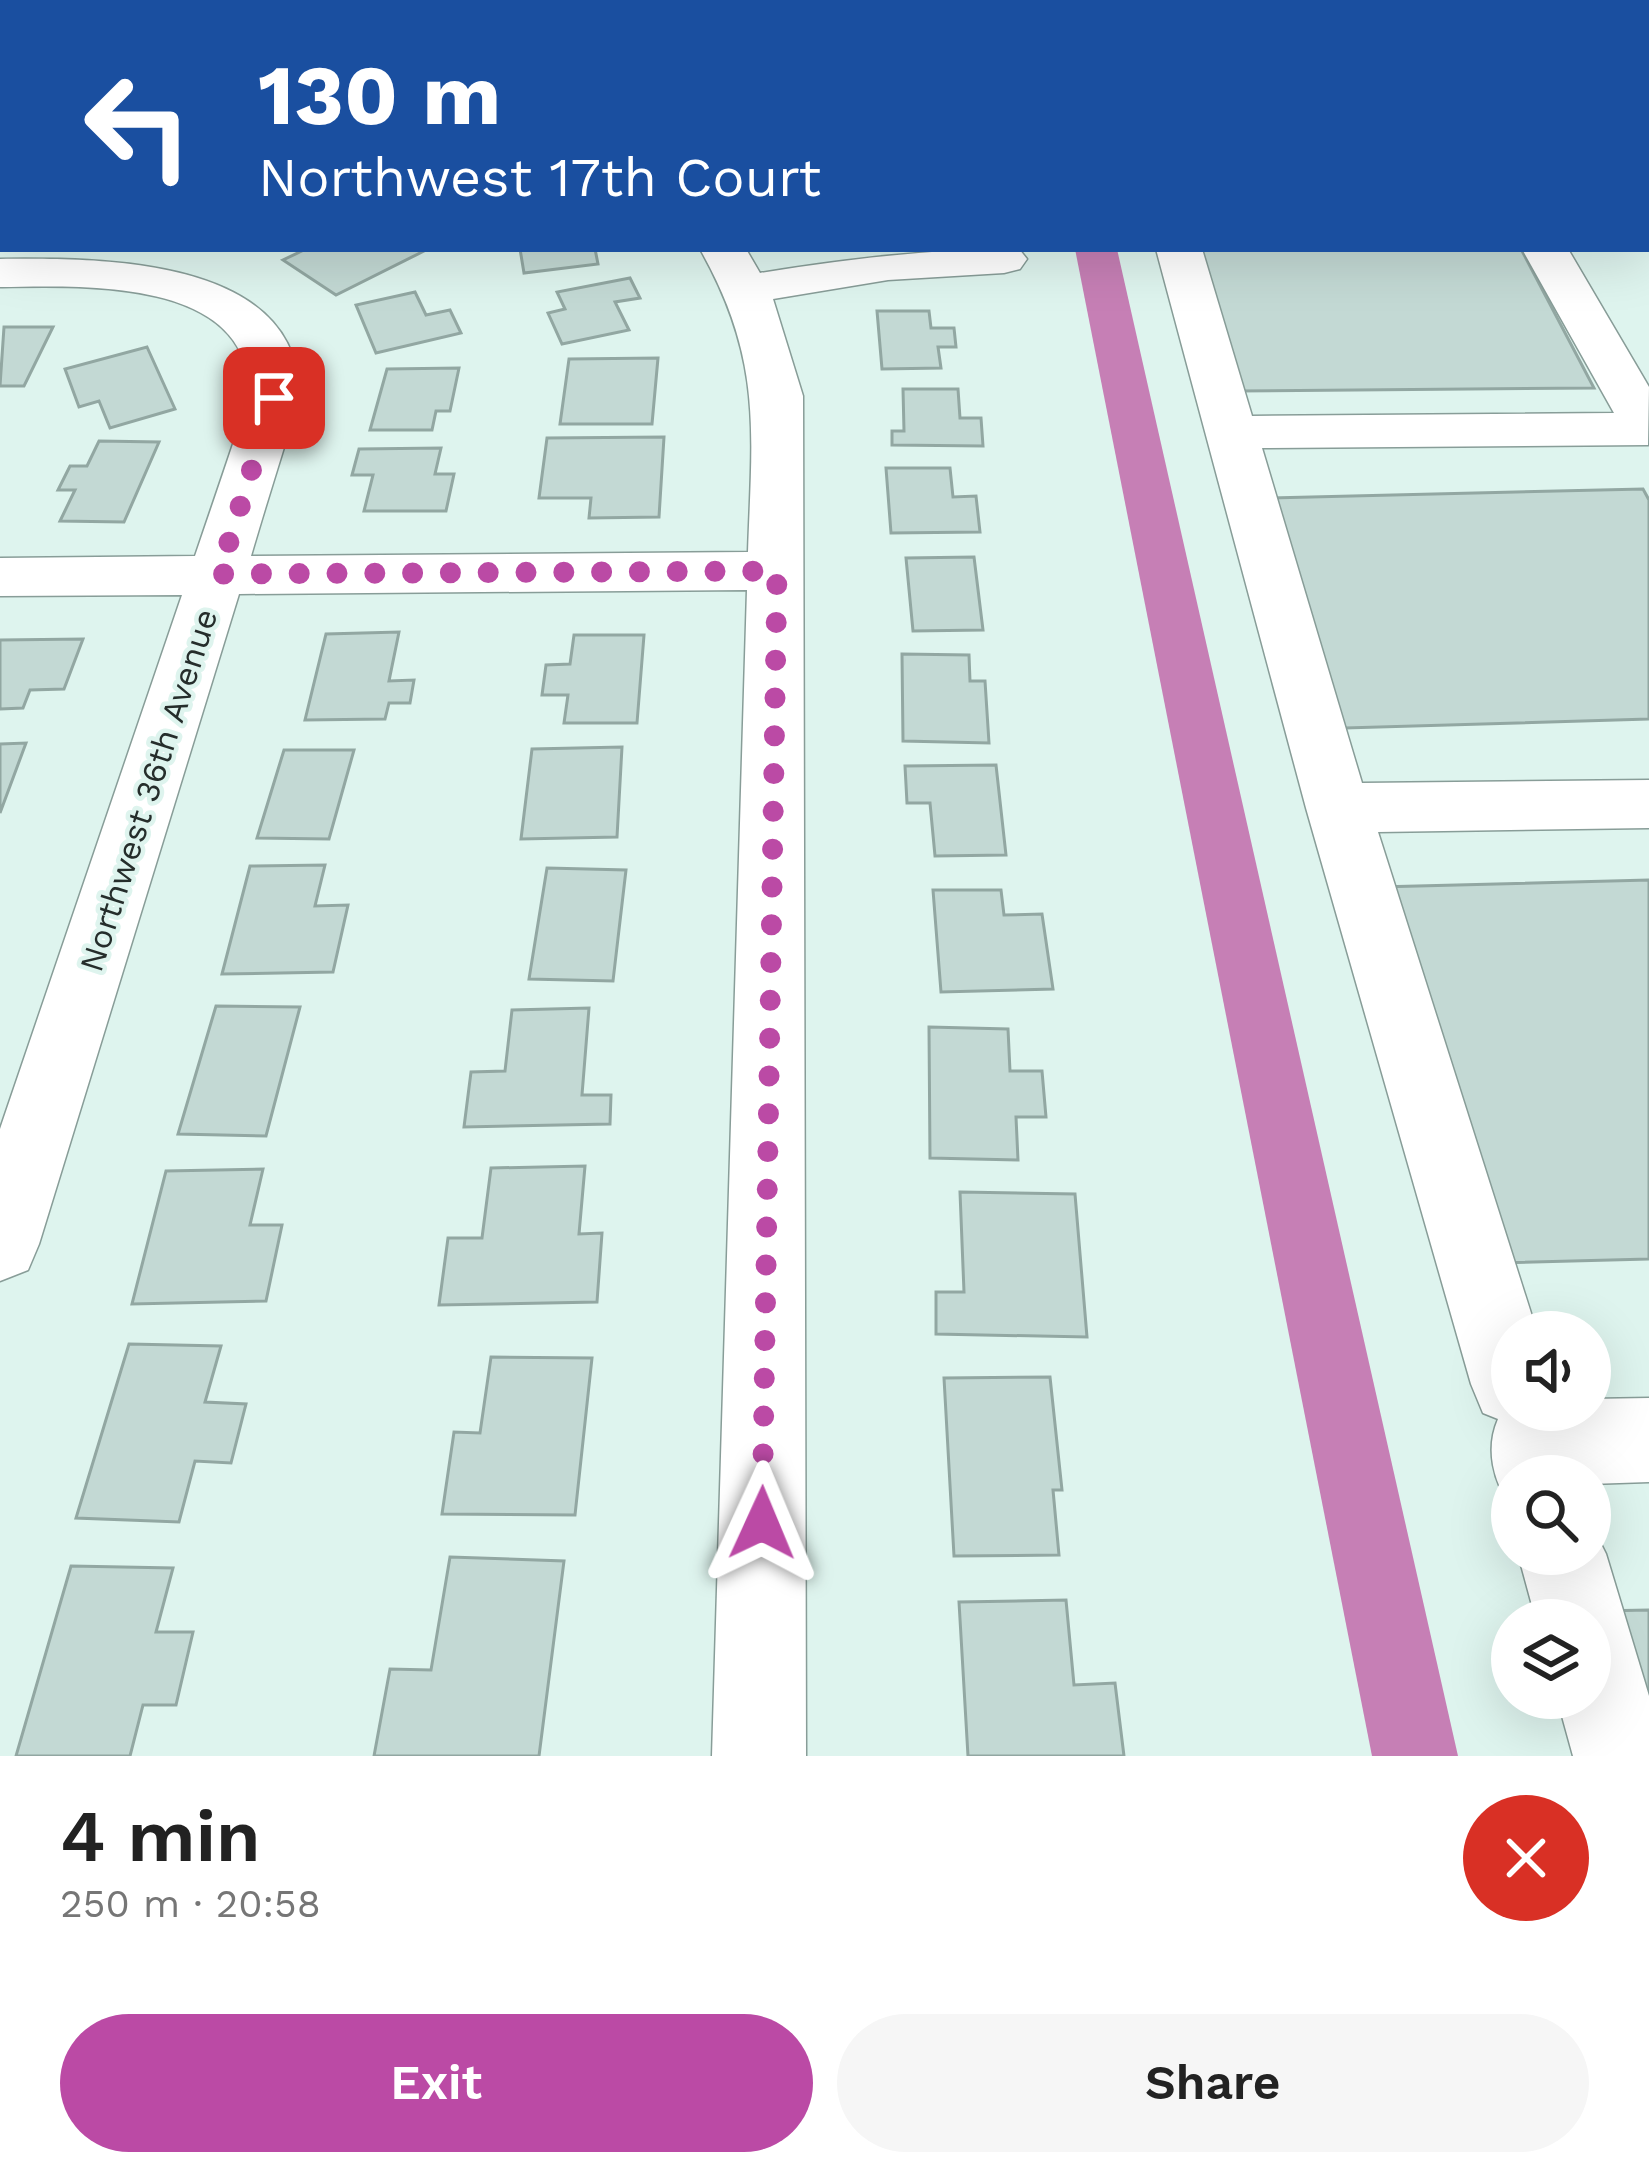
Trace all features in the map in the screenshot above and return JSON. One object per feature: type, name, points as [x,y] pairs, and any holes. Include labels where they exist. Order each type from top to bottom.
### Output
[{"type":"street","points":[[1180,252],[1338,808],[1491,1315]]},
{"type":"street","points":[[1228,432],[1649,430],[1547,252]]},
{"type":"street","points":[[759,1756],[778,396],[769,351],[735,269],[1004,259]]},
{"type":"street","name":"Northwest 36th Avenue","points":[[0,273],[93,272],[150,281],[219,302],[258,334],[274,398],[0,1244]]},
{"type":"street","points":[[0,577],[777,571]]},
{"type":"street","points":[[1338,808],[1649,804]]},
{"type":"street","points":[[1556,1431],[1649,1440]]},
{"type":"street","points":[[1609,1719],[1620,1756]]},
{"type":"building","points":[[300,252],[422,252],[336,295],[283,260]]},
{"type":"building","points":[[520,252],[596,252],[598,264],[524,273]]},
{"type":"building","points":[[1197,252],[1523,252],[1594,388],[1237,391]]},
{"type":"building","points":[[630,278],[640,298],[615,302],[629,330],[562,344],[548,313],[565,309],[557,292]]},
{"type":"building","points":[[415,292],[426,315],[450,310],[461,333],[376,353],[356,305]]},
{"type":"building","points":[[877,311],[929,311],[931,328],[954,328],[956,347],[938,347],[941,368],[882,369]]},
{"type":"building","points":[[4,327],[53,327],[24,386],[0,386]]},
{"type":"building","points":[[147,347],[175,409],[110,428],[99,401],[79,407],[65,369]]},
{"type":"building","points":[[658,358],[652,424],[560,424],[569,359]]},
{"type":"building","points":[[459,368],[450,411],[436,411],[432,430],[370,430],[387,369]]},
{"type":"building","points":[[903,389],[958,389],[960,418],[981,418],[983,446],[892,445],[892,431],[904,431]]},
{"type":"building","points":[[664,437],[659,517],[589,518],[591,498],[539,498],[547,438]]},
{"type":"building","points":[[99,441],[159,442],[124,522],[60,521],[75,490],[58,490],[70,466],[87,466]]},
{"type":"building","points":[[441,448],[435,474],[454,474],[446,511],[364,511],[373,475],[352,475],[359,449]]},
{"type":"building","points":[[886,468],[950,468],[953,497],[976,496],[980,532],[891,533]]},
{"type":"building","points":[[1643,489],[1649,500],[1649,719],[1345,728],[1268,498]]},
{"type":"building","points":[[974,557],[983,630],[913,631],[906,558]]},
{"type":"building","points":[[399,632],[389,681],[414,680],[410,703],[389,703],[385,719],[305,720],[326,634]]},
{"type":"building","points":[[574,635],[644,635],[637,723],[564,723],[568,695],[542,695],[546,665],[570,664]]},
{"type":"building","points":[[83,639],[64,689],[30,690],[23,708],[0,709],[0,640]]},
{"type":"building","points":[[902,654],[969,655],[970,681],[985,681],[989,743],[903,741]]},
{"type":"building","points":[[26,743],[0,813],[0,744]]},
{"type":"building","points":[[622,747],[617,837],[521,839],[532,749]]},
{"type":"building","points":[[284,750],[354,750],[329,839],[257,838]]},
{"type":"building","points":[[996,765],[1006,855],[935,856],[930,803],[907,803],[905,766]]},
{"type":"building","points":[[325,865],[315,906],[348,905],[333,972],[222,974],[250,866]]},
{"type":"building","points":[[547,868],[626,870],[613,981],[529,979]]},
{"type":"building","points":[[1649,880],[1649,1259],[1497,1263],[1379,887]]},
{"type":"building","points":[[933,890],[1001,890],[1004,915],[1042,914],[1053,989],[941,992]]},
{"type":"building","points":[[216,1006],[300,1007],[266,1136],[178,1134]]},
{"type":"building","points":[[589,1008],[582,1095],[611,1095],[610,1124],[464,1127],[471,1072],[505,1071],[512,1010]]},
{"type":"building","points":[[929,1027],[1008,1029],[1010,1071],[1042,1071],[1046,1117],[1016,1117],[1018,1160],[930,1158]]},
{"type":"building","points":[[585,1166],[579,1234],[602,1233],[597,1302],[439,1305],[448,1238],[482,1238],[491,1168]]},
{"type":"building","points":[[263,1169],[250,1225],[282,1225],[266,1301],[132,1304],[166,1171]]},
{"type":"building","points":[[960,1192],[1075,1194],[1087,1337],[936,1334],[936,1292],[964,1292]]},
{"type":"building","points":[[129,1344],[221,1346],[205,1402],[246,1404],[231,1463],[195,1461],[179,1522],[76,1518]]},
{"type":"building","points":[[491,1357],[592,1358],[575,1515],[442,1514],[454,1432],[480,1433]]},
{"type":"building","points":[[1050,1377],[1062,1490],[1053,1490],[1059,1555],[954,1556],[944,1378]]},
{"type":"building","points":[[450,1557],[564,1561],[539,1756],[374,1756],[390,1669],[431,1670]]},
{"type":"building","points":[[71,1566],[173,1568],[156,1632],[193,1632],[176,1705],[143,1705],[130,1756],[16,1756]]},
{"type":"building","points":[[1066,1600],[1074,1685],[1115,1683],[1124,1756],[968,1756],[959,1602]]},
{"type":"building","points":[[1649,1610],[1649,1756],[1642,1756],[1611,1651],[1611,1611]]},
{"type":"waterway","points":[[1097,252],[1415,1756]]},
{"type":"route","points":[[274,398],[219,574],[777,571],[762,1523]]}]
